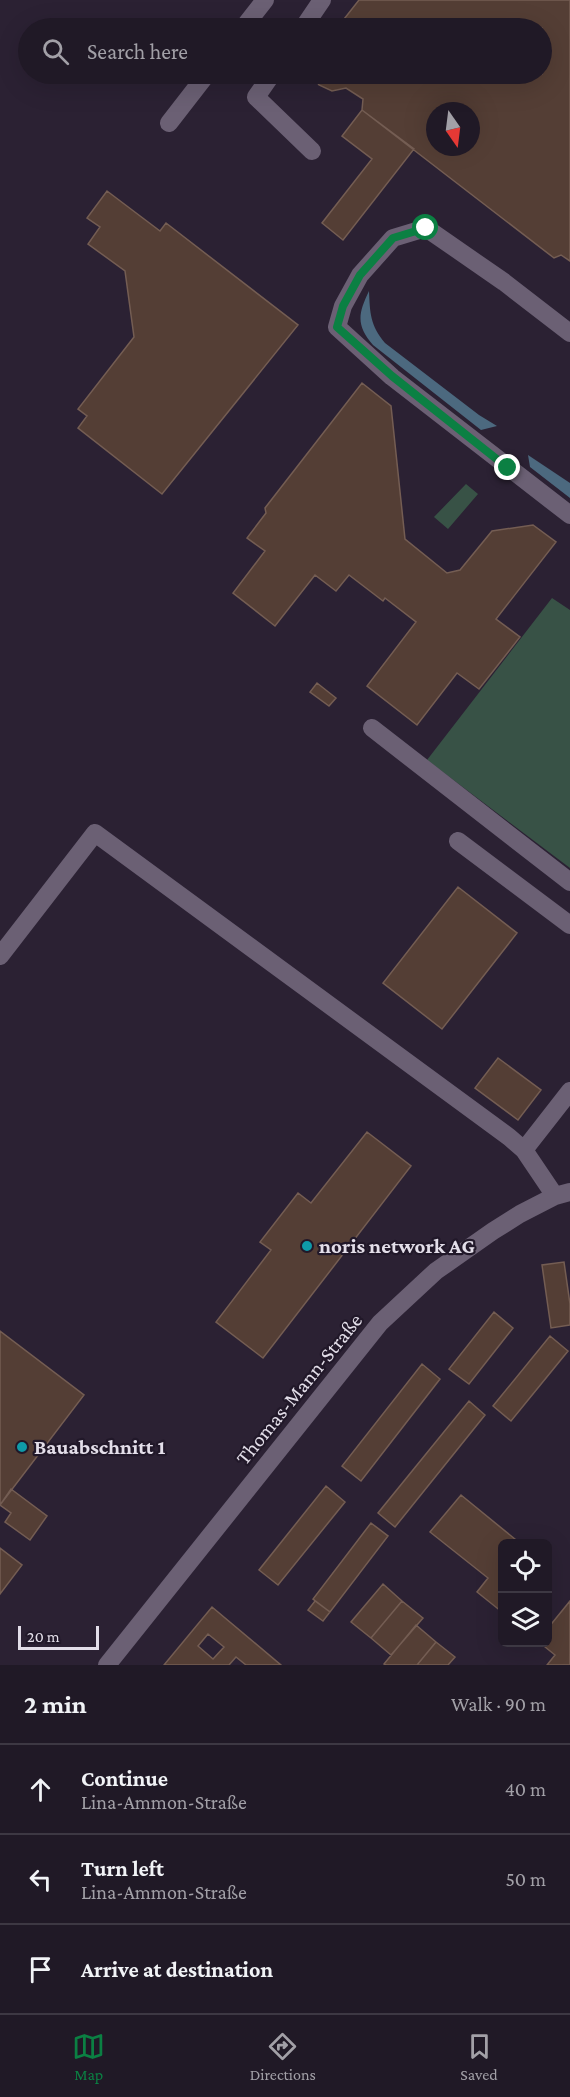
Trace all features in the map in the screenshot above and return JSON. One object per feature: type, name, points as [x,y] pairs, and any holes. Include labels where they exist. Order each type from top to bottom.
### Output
[{"type":"street","points":[[251,18],[265,0]]},
{"type":"street","points":[[310,18],[322,0]]},
{"type":"street","points":[[169,123],[199,84]]},
{"type":"street","points":[[265,84],[256,97],[312,151]]},
{"type":"street","points":[[570,333],[504,282],[426,228],[393,238],[380,252],[360,275],[343,306],[337,327],[392,376],[570,516]]},
{"type":"street","points":[[372,728],[570,882]]},
{"type":"street","points":[[0,956],[95,833],[524,1150],[562,1194]]},
{"type":"street","points":[[458,841],[570,925]]},
{"type":"street","points":[[524,1150],[570,1090]]},
{"type":"street","name":"Thomas-Mann-Straße","points":[[107,1665],[380,1323],[436,1271],[520,1214],[562,1194]]},
{"type":"green space","points":[[466,484],[478,494],[448,529],[434,517]]},
{"type":"green space","points":[[552,598],[570,610],[570,868],[427,760]]},
{"type":"water","points":[[369,291],[372,318],[376,330],[385,343],[479,415],[497,426],[481,430],[373,345],[367,338],[360,319]]},
{"type":"water","points":[[528,455],[570,483],[570,498],[530,467]]},
{"type":"building","points":[[359,0],[570,0],[570,261],[561,255],[554,258],[362,110],[363,99],[346,88],[332,91],[318,84],[552,84],[552,18],[345,18]]},
{"type":"building","points":[[362,110],[414,149],[343,240],[322,223],[372,159],[342,136]]},
{"type":"building","points":[[107,191],[160,231],[166,223],[298,325],[162,494],[78,428],[87,416],[78,409],[134,337],[125,271],[88,244],[100,227],[87,218]]},
{"type":"building","points":[[362,383],[391,406],[405,539],[447,573],[460,570],[492,531],[533,525],[556,542],[496,619],[520,637],[479,689],[457,673],[417,725],[367,686],[416,622],[385,598],[383,601],[349,575],[336,591],[315,575],[275,626],[233,593],[265,551],[247,538],[266,513],[265,508]]},
{"type":"building","points":[[317,683],[336,698],[329,706],[310,692]]},
{"type":"building","points":[[458,887],[517,933],[442,1029],[383,983]]},
{"type":"building","points":[[498,1058],[541,1090],[518,1120],[475,1088]]},
{"type":"building","name":"noris network AG","points":[[367,1132],[411,1166],[263,1358],[216,1322],[271,1250],[260,1242],[298,1193],[311,1203]]},
{"type":"building","points":[[564,1262],[570,1304],[570,1325],[551,1328],[542,1265]]},
{"type":"building","points":[[494,1312],[513,1328],[469,1384],[449,1369]]},
{"type":"building","name":"Bauabschnitt 1","points":[[0,1331],[84,1395],[0,1505]]},
{"type":"building","points":[[550,1336],[568,1351],[511,1421],[493,1406]]},
{"type":"building","points":[[422,1364],[440,1379],[361,1481],[342,1466]]},
{"type":"building","points":[[469,1401],[485,1415],[395,1527],[378,1513]]},
{"type":"building","points":[[326,1486],[345,1502],[278,1585],[259,1570]]},
{"type":"building","points":[[11,1489],[47,1516],[30,1540],[5,1522],[11,1513],[0,1505]]},
{"type":"building","points":[[461,1495],[515,1539],[498,1539],[498,1609],[477,1592],[488,1578],[430,1532]]},
{"type":"building","points":[[371,1523],[388,1536],[330,1612],[313,1599]]},
{"type":"building","points":[[0,1548],[22,1565],[0,1594]]},
{"type":"building","points":[[383,1584],[402,1601],[371,1638],[351,1622]]},
{"type":"building","points":[[315,1601],[330,1612],[323,1621],[308,1610]]},
{"type":"building","points":[[402,1601],[423,1618],[391,1655],[371,1638]]},
{"type":"building","points":[[570,1601],[570,1665],[547,1665],[555,1655],[545,1647],[552,1647],[552,1623]]},
{"type":"building","points":[[212,1607],[281,1665],[246,1665],[236,1657],[229,1665],[164,1665]],"holes":[[[208,1634],[224,1647],[213,1659],[198,1646]]]},
{"type":"building","points":[[416,1625],[436,1642],[417,1665],[384,1664]]},
{"type":"building","points":[[436,1642],[455,1657],[448,1665],[417,1665]]},
{"type":"place","name":"noris network AG","points":[[307,1246]]},
{"type":"place","name":"Bauabschnitt 1","points":[[22,1447]]},
{"type":"route","points":[[426,228],[393,238],[360,275],[343,306],[337,327],[392,376],[508,468]]}]
